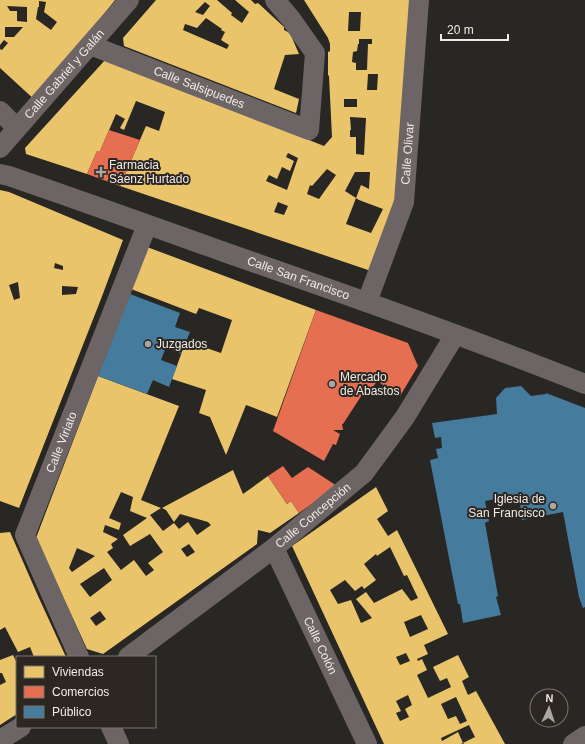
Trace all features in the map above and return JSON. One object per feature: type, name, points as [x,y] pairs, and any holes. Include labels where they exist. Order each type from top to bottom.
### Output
[{"type":"street","name":"Calle Gabriel y Galán","points":[[0,148],[129,0]]},
{"type":"street","name":"Calle Salsipuedes","points":[[90,45],[309,130],[315,53],[291,18],[275,0]]},
{"type":"street","name":"Calle Olivar","points":[[367,302],[404,202],[419,0]]},
{"type":"street","points":[[0,111],[17,128]]},
{"type":"street","name":"Calle San Francisco","points":[[3,174],[367,302],[585,384]]},
{"type":"street","name":"Calle Viriato","points":[[78,656],[25,535],[146,225]]},
{"type":"street","name":"Calle Concepción","points":[[129,656],[274,548],[364,473],[405,417],[455,335]]},
{"type":"street","name":"Calle Colón","points":[[274,548],[367,744]]},
{"type":"street","points":[[0,740],[19,728]]},
{"type":"street","points":[[111,728],[119,744]]},
{"type":"street","points":[[573,744],[585,736]]},
{"type":"building: Viviendas","points":[[0,0],[115,0],[36,101],[0,68],[0,49],[2,50],[8,43],[4,40],[0,45]],"holes":[[[39,1],[46,2],[44,12],[57,22],[51,30],[36,19]],[[7,6],[27,7],[27,22],[17,21],[17,11],[10,11]],[[5,27],[23,27],[14,37],[5,37]]]},
{"type":"building: Viviendas","points":[[156,0],[217,0],[232,13],[231,15],[242,23],[249,12],[235,0],[251,0],[255,4],[258,3],[284,27],[284,30],[290,33],[299,54],[285,55],[274,89],[299,99],[296,113],[124,46],[123,38]],"holes":[[[205,2],[210,6],[203,15],[195,12]],[[206,18],[225,32],[221,40],[229,45],[227,49],[183,30],[185,24],[197,28]]]},
{"type":"building: Viviendas","points":[[304,0],[414,0],[395,213],[371,271],[120,186],[146,126],[159,131],[165,112],[136,101],[124,130],[120,128],[125,119],[116,114],[100,151],[97,151],[87,174],[26,154],[25,148],[106,59],[324,146],[332,137],[328,75],[328,52],[330,51],[330,44],[328,38]],"holes":[[[349,12],[361,12],[360,31],[348,31]],[[359,39],[372,39],[372,44],[368,44],[367,70],[356,70],[356,63],[352,62],[353,52],[357,51]],[[368,74],[378,74],[377,90],[367,90]],[[344,99],[357,99],[357,107],[344,107]],[[350,117],[366,118],[364,155],[356,154],[356,137],[350,137]],[[288,153],[298,158],[287,190],[266,181],[269,175],[277,179],[282,167],[290,171],[294,161],[286,157]],[[327,169],[336,175],[319,199],[307,194],[310,185],[312,186]],[[355,172],[370,172],[369,189],[361,185],[356,198],[345,191]],[[356,198],[383,209],[371,233],[346,224]],[[278,202],[288,206],[284,215],[274,212]]]},
{"type":"building: Viviendas","points":[[0,190],[9,192],[123,240],[19,508],[0,501]],"holes":[[[55,263],[63,266],[63,270],[54,268]],[[18,282],[20,298],[14,300],[9,285]],[[62,286],[78,287],[76,294],[62,295]]]},
{"type":"building: Viviendas","points":[[147,247],[316,310],[277,417],[246,405],[226,455],[210,417],[199,413],[206,390],[172,379],[186,341],[221,353],[232,320],[199,308],[196,314],[131,289]]},
{"type":"building: Viviendas","points":[[98,376],[179,406],[141,500],[161,508],[150,515],[163,531],[174,523],[179,529],[188,522],[197,535],[211,525],[208,522],[180,514],[174,522],[166,510],[162,508],[233,470],[243,494],[268,476],[287,504],[291,501],[299,513],[270,533],[258,530],[257,544],[103,654],[87,649],[36,538]],"holes":[[[121,492],[133,497],[130,511],[147,518],[123,535],[130,546],[150,534],[163,552],[148,563],[154,570],[146,576],[134,560],[121,570],[107,552],[113,548],[111,544],[118,539],[103,532],[105,525],[119,530],[121,523],[109,518]],[[189,544],[195,552],[187,557],[181,549]],[[77,548],[95,556],[72,572],[69,568]],[[104,568],[112,580],[90,597],[80,584]],[[100,611],[106,619],[96,626],[90,618]]]},
{"type":"building: Viviendas","points":[[376,487],[388,511],[377,519],[388,536],[397,530],[448,634],[424,645],[428,654],[417,659],[418,661],[422,659],[427,670],[417,675],[428,698],[451,687],[447,678],[440,681],[433,667],[458,655],[469,677],[462,681],[468,695],[476,691],[505,744],[384,744],[292,546]],"holes":[[[390,547],[404,576],[407,575],[418,598],[411,601],[402,589],[374,603],[366,592],[356,599],[372,618],[361,623],[351,600],[338,604],[330,590],[345,580],[355,591],[362,586],[364,589],[376,580],[364,564],[376,554],[377,556]],[[421,615],[428,629],[410,637],[404,622]],[[406,653],[410,661],[400,665],[396,657]],[[408,695],[412,705],[405,709],[409,717],[400,721],[396,713],[401,711],[396,701]],[[456,697],[467,721],[460,724],[456,716],[448,719],[441,704]],[[469,725],[475,737],[463,743],[458,732],[442,741],[441,738]]]},
{"type":"building: Viviendas","points":[[10,532],[66,656],[34,656],[30,647],[18,652],[5,627],[0,630],[0,533]]},
{"type":"building: Viviendas","points":[[13,655],[16,661],[16,715],[0,725],[0,685],[6,682],[2,673],[0,673],[0,660]]},
{"type":"building: Comercios","points":[[109,130],[140,140],[120,186],[87,174],[97,151],[100,151]]},
{"type":"building: Comercios","name":"Mercado de Abastos","points":[[316,310],[408,343],[418,366],[400,396],[377,381],[371,390],[367,387],[342,424],[343,430],[333,430],[340,434],[336,445],[333,444],[324,461],[273,431]]},
{"type":"building: Comercios","points":[[283,466],[292,478],[308,467],[337,486],[299,513],[291,501],[287,504],[268,476]]},
{"type":"building: Público","name":"Juzgados","points":[[130,294],[180,313],[175,327],[190,332],[181,354],[166,347],[161,360],[177,366],[169,387],[153,380],[147,394],[98,376]]},
{"type":"building: Público","name":"Iglesia de San Francisco","points":[[521,386],[531,396],[546,393],[585,408],[585,607],[583,608],[579,597],[563,512],[522,520],[519,495],[485,501],[489,521],[485,523],[498,596],[496,597],[501,615],[463,623],[430,460],[438,458],[436,449],[442,448],[441,437],[435,438],[432,423],[497,414],[496,398],[505,388]]},
{"type":"place","name":"Farmacia Sáenz Hurtado","points":[[101,172]]},
{"type":"place","name":"Juzgados","points":[[148,344]]},
{"type":"place","name":"Mercado de Abastos","points":[[332,384]]},
{"type":"place","name":"Iglesia de San Francisco","points":[[553,506]]}]
